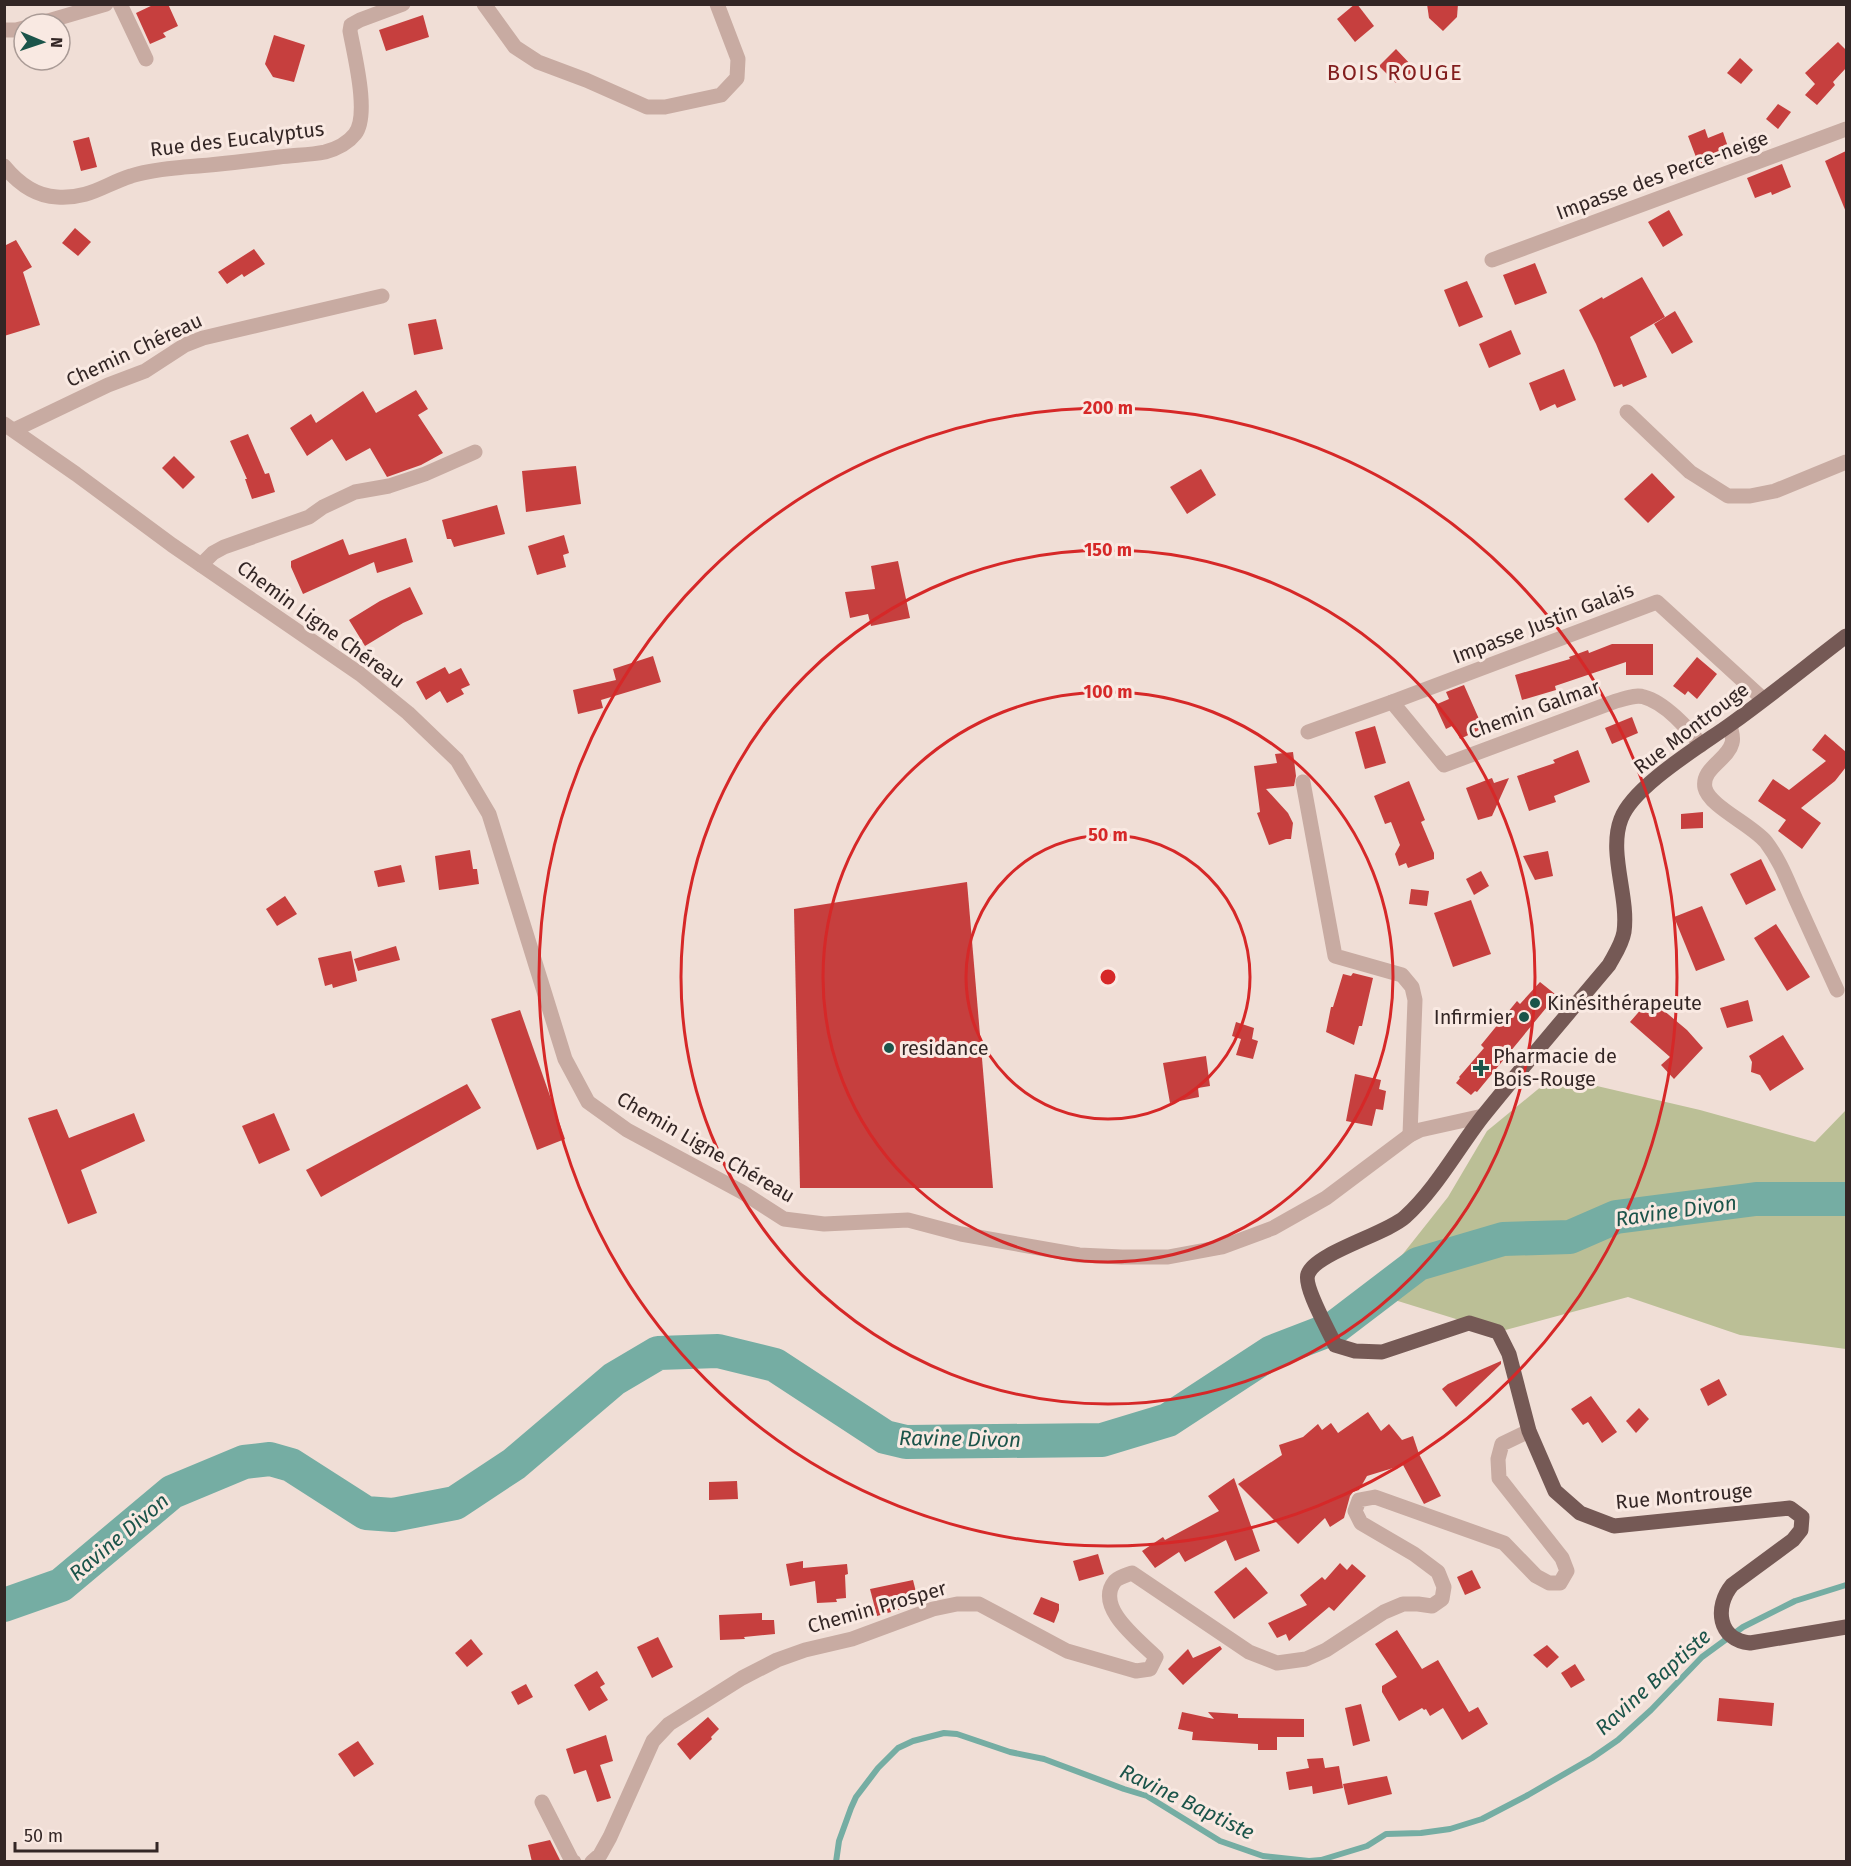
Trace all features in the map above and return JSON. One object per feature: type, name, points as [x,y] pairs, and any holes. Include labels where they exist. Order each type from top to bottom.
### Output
[{"type":"main road","name":"Rue Montrouge","points":[[1846,636],[1730,725],[1659,775],[1630,804],[1621,818],[1617,852],[1625,914],[1623,933],[1620,947],[1609,965],[1483,1116],[1426,1194],[1404,1218],[1380,1233],[1315,1264],[1308,1274],[1308,1287],[1335,1345],[1355,1351],[1382,1352],[1469,1323],[1498,1332],[1509,1354],[1530,1431],[1555,1491],[1580,1513],[1614,1526],[1790,1508],[1802,1517],[1801,1530],[1793,1540],[1724,1595],[1721,1614],[1723,1624],[1736,1639],[1750,1643],[1846,1627]]},
{"type":"street","points":[[72,14],[106,4]]},
{"type":"street","points":[[120,4],[146,59]]},
{"type":"street","name":"Rue des Eucalyptus","points":[[4,166],[24,186],[38,193],[74,198],[97,192],[129,176],[152,170],[222,165],[326,151],[343,145],[356,133],[361,120],[361,93],[350,31],[351,25],[403,4]]},
{"type":"street","points":[[484,4],[515,47],[538,62],[647,107],[665,107],[721,95],[737,78],[738,59],[717,4]]},
{"type":"street","name":"Impasse des Perce-neige","points":[[1492,261],[1846,129]]},
{"type":"street","name":"Chemin Chéreau","points":[[9,427],[145,371],[185,345],[203,338],[382,296]]},
{"type":"street","points":[[1628,412],[1690,472],[1728,496],[1750,496],[1775,492],[1846,462]]},
{"type":"street","name":"Chemin Ligne Chéreau","points":[[9,427],[201,565],[360,674],[408,713],[458,760],[489,814],[565,1059],[588,1102],[627,1130],[742,1192],[784,1219],[824,1224],[908,1220],[961,1234],[1079,1255],[1168,1257],[1222,1247],[1273,1228],[1326,1198],[1410,1135],[1420,1130],[1483,1116]]},
{"type":"street","points":[[201,565],[213,553],[224,547],[309,517],[346,495],[389,486],[425,474],[476,452]]},
{"type":"street","name":"Impasse Justin Galais","points":[[1308,732],[1657,602],[1763,699]]},
{"type":"street","name":"Chemin Galmar","points":[[1392,702],[1444,765],[1635,696],[1645,697],[1681,721],[1701,745]]},
{"type":"street","points":[[1730,725],[1732,743],[1704,781],[1706,791],[1713,802],[1763,839],[1779,859],[1837,990]]},
{"type":"street","points":[[1303,782],[1335,956],[1402,975],[1412,987],[1415,1000],[1410,1135]]},
{"type":"street","name":"Chemin Prosper","points":[[592,1862],[605,1846],[653,1741],[669,1724],[742,1678],[777,1660],[805,1650],[852,1639],[933,1609],[957,1604],[979,1604],[1067,1651],[1136,1671],[1150,1669],[1156,1657],[1120,1621],[1110,1605],[1110,1591],[1116,1580],[1132,1573],[1249,1652],[1277,1663],[1306,1659],[1326,1650],[1384,1612],[1403,1604],[1432,1606],[1442,1599],[1444,1587],[1438,1572],[1414,1554],[1361,1523],[1355,1511],[1359,1500],[1375,1497],[1504,1543],[1536,1576],[1549,1583],[1560,1583],[1568,1571],[1562,1558],[1499,1478],[1498,1460],[1502,1444],[1530,1431]]},
{"type":"street","points":[[542,1802],[564,1849],[574,1862]]},
{"type":"green space","points":[[1554,1076],[1700,1110],[1815,1142],[1846,1110],[1846,1349],[1740,1335],[1628,1297],[1498,1332],[1372,1293],[1448,1197],[1487,1131]]},
{"type":"building","points":[[155,4],[168,4],[178,26],[163,33],[166,37],[150,44],[136,13]]},
{"type":"building","points":[[1355,4],[1374,26],[1355,42],[1337,19]]},
{"type":"building","points":[[1427,4],[1458,4],[1457,17],[1443,31],[1429,18]]},
{"type":"building","points":[[423,15],[429,37],[386,51],[379,30]]},
{"type":"building","points":[[274,35],[305,45],[294,82],[273,77],[265,64]]},
{"type":"building","points":[[1838,42],[1846,50],[1846,68],[1833,82],[1835,85],[1817,105],[1805,95],[1815,84],[1805,73]]},
{"type":"building","points":[[1396,49],[1414,70],[1396,83],[1379,66]]},
{"type":"building","points":[[1740,58],[1753,70],[1741,84],[1727,73]]},
{"type":"building","points":[[1778,104],[1791,112],[1778,129],[1766,119]]},
{"type":"building","points":[[1705,129],[1708,138],[1723,132],[1730,153],[1699,165],[1688,136]]},
{"type":"building","points":[[89,137],[97,167],[81,171],[73,141]]},
{"type":"building","points":[[1846,151],[1846,212],[1825,161]]},
{"type":"building","points":[[1782,164],[1791,187],[1772,195],[1771,192],[1755,198],[1747,178]]},
{"type":"building","points":[[1669,210],[1683,235],[1663,247],[1648,222]]},
{"type":"building","points":[[75,228],[91,242],[78,256],[62,243]]},
{"type":"building","points":[[16,240],[32,267],[23,272],[40,325],[4,336],[4,246]]},
{"type":"building","points":[[254,249],[265,264],[244,277],[242,274],[227,284],[218,272]]},
{"type":"building","points":[[1535,263],[1547,293],[1515,305],[1503,275]]},
{"type":"building","points":[[1642,277],[1665,317],[1630,337],[1647,377],[1623,387],[1622,384],[1614,387],[1579,310]]},
{"type":"building","points":[[1467,281],[1483,317],[1459,327],[1444,290]]},
{"type":"building","points":[[1675,311],[1693,342],[1672,354],[1654,324]]},
{"type":"building","points":[[436,319],[443,349],[414,355],[408,324]]},
{"type":"building","points":[[1511,330],[1521,354],[1489,368],[1479,344]]},
{"type":"building","points":[[1564,369],[1576,400],[1557,408],[1555,404],[1540,411],[1529,383]]},
{"type":"building","points":[[416,390],[428,409],[418,415],[443,453],[421,465],[387,477],[370,448],[346,461],[332,439],[307,456],[290,428],[311,414],[316,423],[363,391],[376,413]]},
{"type":"building","points":[[248,434],[265,474],[269,473],[275,492],[252,499],[245,479],[247,479],[230,441]]},
{"type":"building","points":[[174,456],[195,477],[183,489],[162,468]]},
{"type":"building","points":[[576,466],[581,504],[526,512],[522,471]]},
{"type":"building","points":[[1201,469],[1216,495],[1187,514],[1170,487]]},
{"type":"building","points":[[1652,473],[1675,497],[1648,523],[1624,499]]},
{"type":"building","points":[[497,505],[505,534],[454,547],[451,539],[447,539],[442,520]]},
{"type":"building","points":[[564,535],[569,553],[563,555],[566,567],[537,575],[528,546]]},
{"type":"building","points":[[406,538],[413,562],[377,573],[374,562],[303,594],[291,567],[291,561],[343,539],[349,555]]},
{"type":"building","points":[[898,561],[910,618],[871,626],[868,614],[850,618],[845,592],[875,589],[871,566]]},
{"type":"building","points":[[410,587],[423,614],[365,646],[349,620],[380,601]]},
{"type":"building","points":[[1612,644],[1653,644],[1653,675],[1626,675],[1626,662],[1555,686],[1556,690],[1522,700],[1515,675]]},
{"type":"building","points":[[653,656],[661,682],[601,700],[603,708],[578,714],[573,690],[616,680],[613,669]]},
{"type":"building","points":[[1697,657],[1717,674],[1697,699],[1688,691],[1685,695],[1673,686]]},
{"type":"building","points":[[445,667],[449,674],[461,668],[470,685],[461,689],[464,694],[447,703],[440,691],[426,700],[416,682]]},
{"type":"building","points":[[1464,685],[1483,728],[1460,739],[1454,725],[1446,729],[1435,705],[1449,699],[1446,692]]},
{"type":"building","points":[[1632,717],[1638,733],[1612,744],[1605,728]]},
{"type":"building","points":[[1375,726],[1386,763],[1365,769],[1355,732]]},
{"type":"building","points":[[1825,734],[1846,752],[1846,767],[1835,781],[1801,808],[1821,823],[1802,849],[1778,831],[1786,820],[1758,801],[1773,779],[1789,790],[1826,761],[1812,750]]},
{"type":"building","points":[[1578,750],[1590,782],[1554,796],[1556,802],[1529,811],[1517,776],[1555,763],[1553,760]]},
{"type":"building","points":[[1293,752],[1296,776],[1294,786],[1266,789],[1288,813],[1293,823],[1291,839],[1269,845],[1257,813],[1260,812],[1254,766],[1277,763],[1275,754]]},
{"type":"building","points":[[1492,778],[1494,783],[1509,778],[1492,816],[1478,820],[1466,788]]},
{"type":"building","points":[[1409,781],[1425,820],[1421,822],[1434,853],[1434,859],[1408,868],[1406,863],[1399,866],[1395,854],[1400,845],[1391,822],[1385,824],[1374,796]]},
{"type":"building","points":[[1703,812],[1703,828],[1681,829],[1681,814]]},
{"type":"building","points":[[470,850],[473,869],[477,869],[479,884],[439,890],[435,856]]},
{"type":"building","points":[[1548,851],[1553,876],[1535,880],[1523,856]]},
{"type":"building","points":[[1761,859],[1776,890],[1746,905],[1730,874]]},
{"type":"building","points":[[401,865],[405,882],[378,887],[374,871]]},
{"type":"building","points":[[1481,871],[1489,886],[1474,895],[1466,879]]},
{"type":"building","name":"residance","points":[[967,882],[993,1188],[800,1188],[794,909]]},
{"type":"building","points":[[1411,889],[1429,891],[1427,906],[1409,904]]},
{"type":"building","points":[[285,896],[297,914],[277,926],[266,909]]},
{"type":"building","points":[[1471,900],[1491,954],[1453,967],[1434,913]]},
{"type":"building","points":[[1702,906],[1725,960],[1696,971],[1674,917]]},
{"type":"building","points":[[1776,924],[1810,977],[1787,991],[1754,938]]},
{"type":"building","points":[[396,946],[400,960],[358,971],[354,959]]},
{"type":"building","points":[[351,951],[357,981],[333,988],[332,984],[325,986],[318,958]]},
{"type":"building","points":[[1353,973],[1373,978],[1362,1026],[1359,1026],[1354,1045],[1326,1032],[1331,1007],[1333,1007],[1343,974],[1351,976]]},
{"type":"building","points":[[1540,982],[1555,994],[1549,1001],[1551,1002],[1477,1092],[1471,1095],[1456,1083],[1459,1077],[1484,1048],[1481,1045],[1517,1001],[1520,1004]]},
{"type":"building","points":[[1650,999],[1687,1030],[1703,1048],[1674,1079],[1661,1065],[1670,1057],[1630,1022]]},
{"type":"building","points":[[1748,1000],[1753,1021],[1727,1028],[1720,1008]]},
{"type":"building","points":[[520,1010],[565,1139],[537,1150],[491,1019]]},
{"type":"building","points":[[1236,1022],[1254,1028],[1252,1039],[1258,1041],[1253,1059],[1236,1055],[1241,1039],[1232,1036]]},
{"type":"building","points":[[1783,1035],[1804,1069],[1770,1091],[1760,1075],[1751,1072],[1752,1062],[1749,1056]]},
{"type":"building","points":[[1206,1056],[1210,1086],[1198,1088],[1199,1097],[1170,1103],[1163,1063]]},
{"type":"building","points":[[1355,1074],[1381,1080],[1379,1089],[1386,1091],[1383,1110],[1376,1109],[1372,1126],[1346,1121]]},
{"type":"building","points":[[467,1084],[481,1108],[321,1197],[306,1170]]},
{"type":"building","points":[[57,1109],[69,1138],[134,1113],[145,1141],[81,1170],[97,1213],[68,1224],[28,1118]]},
{"type":"building","points":[[274,1113],[290,1150],[259,1164],[242,1126]]},
{"type":"building","points":[[1501,1361],[1501,1364],[1456,1407],[1442,1389],[1448,1384]]},
{"type":"building","points":[[1719,1379],[1727,1395],[1708,1406],[1700,1389]]},
{"type":"building","points":[[1591,1396],[1617,1432],[1602,1443],[1588,1422],[1583,1425],[1571,1409]]},
{"type":"building","points":[[1639,1408],[1649,1419],[1636,1433],[1626,1421]]},
{"type":"building","points":[[1368,1412],[1381,1431],[1389,1424],[1402,1440],[1413,1436],[1419,1454],[1441,1496],[1424,1504],[1403,1465],[1367,1476],[1359,1490],[1350,1496],[1344,1518],[1330,1527],[1325,1518],[1298,1544],[1238,1484],[1282,1455],[1279,1445],[1303,1437],[1318,1424],[1322,1430],[1331,1423],[1338,1433]]},
{"type":"building","points":[[1234,1478],[1260,1551],[1235,1561],[1226,1540],[1185,1562],[1179,1552],[1155,1568],[1142,1551],[1163,1537],[1165,1540],[1219,1511],[1208,1496]]},
{"type":"building","points":[[737,1481],[738,1499],[709,1500],[709,1482]]},
{"type":"building","points":[[1098,1554],[1104,1574],[1079,1581],[1073,1561]]},
{"type":"building","points":[[803,1561],[803,1568],[847,1564],[846,1598],[836,1599],[837,1602],[817,1603],[815,1581],[790,1586],[786,1564]]},
{"type":"building","points":[[1340,1563],[1347,1570],[1352,1564],[1366,1576],[1334,1611],[1329,1607],[1289,1641],[1286,1634],[1277,1638],[1268,1623],[1307,1605],[1300,1595],[1322,1577],[1325,1580]]},
{"type":"building","points":[[1246,1567],[1268,1593],[1234,1619],[1214,1592]]},
{"type":"building","points":[[1472,1570],[1481,1588],[1465,1595],[1457,1577]]},
{"type":"building","points":[[913,1580],[919,1604],[877,1616],[870,1589]]},
{"type":"building","points":[[1041,1597],[1059,1604],[1054,1623],[1033,1614]]},
{"type":"building","points":[[762,1613],[762,1620],[774,1620],[775,1634],[720,1640],[719,1615]]},
{"type":"building","points":[[1397,1630],[1422,1669],[1438,1660],[1469,1712],[1478,1707],[1488,1724],[1462,1740],[1443,1708],[1430,1716],[1426,1709],[1422,1708],[1399,1721],[1382,1692],[1382,1686],[1397,1677],[1375,1644]]},
{"type":"building","points":[[658,1637],[673,1667],[652,1678],[637,1647]]},
{"type":"building","points":[[471,1639],[483,1654],[467,1667],[455,1653]]},
{"type":"building","points":[[1547,1645],[1559,1657],[1547,1668],[1533,1655]]},
{"type":"building","points":[[1220,1646],[1222,1649],[1183,1685],[1168,1669],[1188,1649],[1193,1658]]},
{"type":"building","points":[[1575,1664],[1585,1680],[1571,1688],[1561,1673]]},
{"type":"building","points":[[597,1671],[605,1684],[600,1687],[608,1700],[589,1711],[574,1685]]},
{"type":"building","points":[[526,1684],[533,1697],[518,1705],[511,1692]]},
{"type":"building","points":[[1719,1698],[1774,1703],[1772,1726],[1717,1721]]},
{"type":"building","points":[[1361,1704],[1370,1741],[1353,1746],[1345,1708]]},
{"type":"building","points":[[1182,1712],[1214,1719],[1208,1712],[1238,1714],[1238,1718],[1304,1719],[1304,1737],[1277,1737],[1277,1750],[1258,1750],[1258,1744],[1192,1740],[1193,1732],[1178,1729]]},
{"type":"building","points":[[708,1717],[719,1729],[690,1760],[677,1744]]},
{"type":"building","points":[[606,1735],[613,1761],[600,1765],[611,1798],[597,1802],[586,1770],[574,1774],[566,1749]]},
{"type":"building","points":[[358,1741],[374,1764],[354,1777],[338,1754]]},
{"type":"building","points":[[1323,1758],[1325,1768],[1339,1766],[1343,1788],[1313,1794],[1312,1786],[1289,1790],[1286,1772],[1309,1768],[1307,1759]]},
{"type":"building","points":[[1387,1776],[1392,1794],[1348,1805],[1343,1784]]},
{"type":"building","points":[[550,1840],[561,1862],[532,1862],[528,1845]]},
{"type":"waterway","name":"Ravine Divon","points":[[4,1605],[61,1585],[172,1492],[244,1462],[270,1459],[291,1465],[366,1513],[393,1515],[455,1503],[514,1464],[614,1379],[658,1353],[718,1351],[775,1365],[885,1437],[906,1442],[1102,1440],[1168,1420],[1272,1352],[1334,1328],[1418,1264],[1503,1239],[1570,1237],[1616,1217],[1756,1199],[1846,1199]]},
{"type":"waterway","name":"Ravine Baptiste","points":[[836,1862],[839,1841],[851,1808],[856,1797],[878,1768],[898,1748],[913,1741],[944,1733],[957,1734],[1010,1752],[1044,1759],[1147,1796],[1220,1841],[1263,1856],[1309,1861],[1321,1860],[1367,1846],[1386,1834],[1450,1829],[1482,1819],[1592,1758],[1618,1740],[1651,1710],[1702,1657],[1743,1627],[1795,1601],[1846,1585]]},
{"type":"place","name":"Kinésithérapeute","points":[[1535,1003]]},
{"type":"place","name":"Infirmier","points":[[1524,1017]]},
{"type":"place","name":"residance","points":[[889,1048]]},
{"type":"place","name":"Pharmacie de Bois-Rouge","points":[[1481,1068]]},
{"type":"district","name":"BOIS ROUGE","points":[[1395,72]]}]
